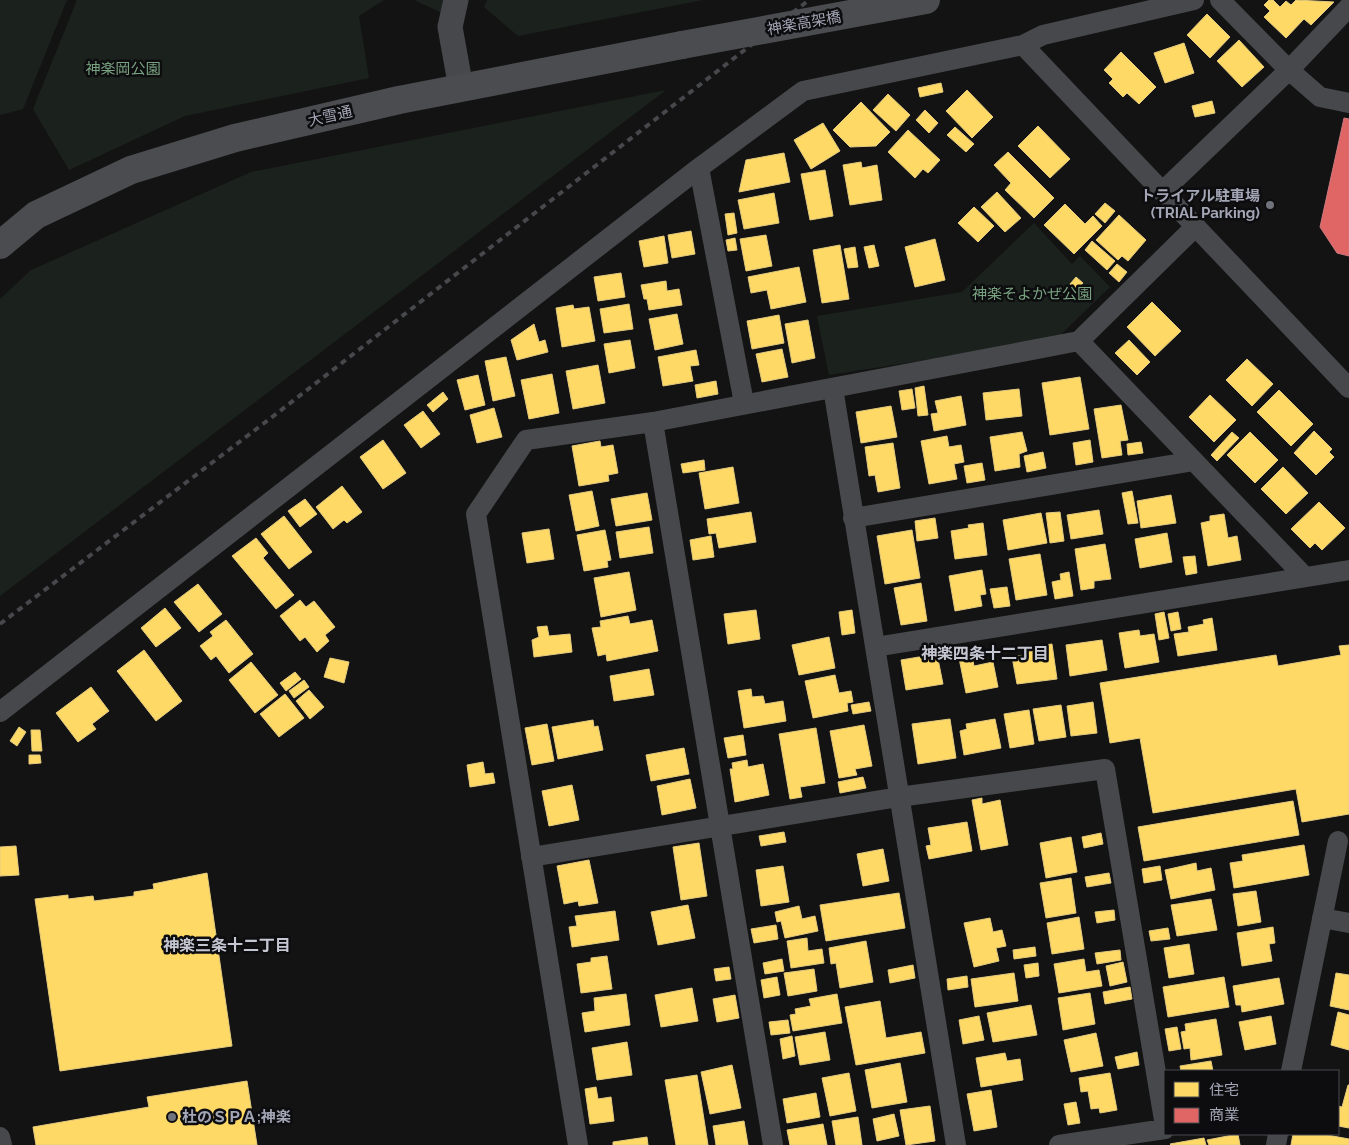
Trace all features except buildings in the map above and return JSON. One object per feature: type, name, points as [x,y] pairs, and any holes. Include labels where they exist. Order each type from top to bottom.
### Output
[{"type":"main road","name":"神楽高架橋","points":[[682,45],[926,0]]},
{"type":"main road","name":"大雪通","points":[[0,245],[36,216],[130,170],[236,138],[461,88],[682,45]]},
{"type":"street","points":[[456,0],[450,27],[461,88]]},
{"type":"street","points":[[0,712],[699,168],[803,92],[1023,45],[1043,35],[1117,8],[1194,0]]},
{"type":"street","points":[[1220,0],[1289,70],[1320,97],[1349,103]]},
{"type":"street","points":[[1163,191],[1289,70],[1349,7]]},
{"type":"street","points":[[1023,45],[1349,388]]},
{"type":"street","points":[[699,168],[705,188],[744,403]]},
{"type":"street","points":[[578,1145],[476,514],[526,440],[653,422],[744,403],[1079,341],[1196,226]]},
{"type":"street","points":[[1079,341],[1305,577]]},
{"type":"street","points":[[833,388],[956,1145]]},
{"type":"street","points":[[653,422],[722,827],[773,1145]]},
{"type":"street","points":[[853,518],[1194,461]]},
{"type":"street","points":[[875,647],[1349,570]]},
{"type":"street","points":[[531,857],[899,797],[1105,769],[1164,1122]]},
{"type":"street","points":[[1291,1070],[1338,841]]},
{"type":"street","points":[[1322,918],[1349,923]]},
{"type":"street","points":[[1059,1145],[1164,1128]]},
{"type":"street","points":[[0,1137],[2,1145]]},
{"type":"green space","points":[[0,0],[67,0],[23,109],[0,115]]},
{"type":"green space","name":"神楽岡公園","points":[[77,0],[384,0],[359,16],[369,78],[185,116],[69,170],[33,109]]},
{"type":"green space","points":[[414,0],[446,0],[442,13]]},
{"type":"green space","points":[[487,0],[703,0],[518,36],[484,7]]},
{"type":"green space","points":[[666,90],[0,596],[0,299],[31,270],[251,172]]},
{"type":"green space","name":"神楽そよかぜ公園","points":[[1034,223],[1072,264],[1080,256],[1110,287],[1055,340],[829,375],[817,316],[962,292]]},
{"type":"railway","points":[[0,624],[280,411],[809,0]]},
{"type":"place","name":"トライアル駐車場 (TRIAL Parking)","points":[[1270,205]]},
{"type":"place","name":"杜のＳＰＡ;神楽","points":[[172,1117]]},
{"type":"district","name":"神楽四条十二丁目","points":[[985,653]]},
{"type":"district","name":"神楽三条十二丁目","points":[[227,945]]}]
